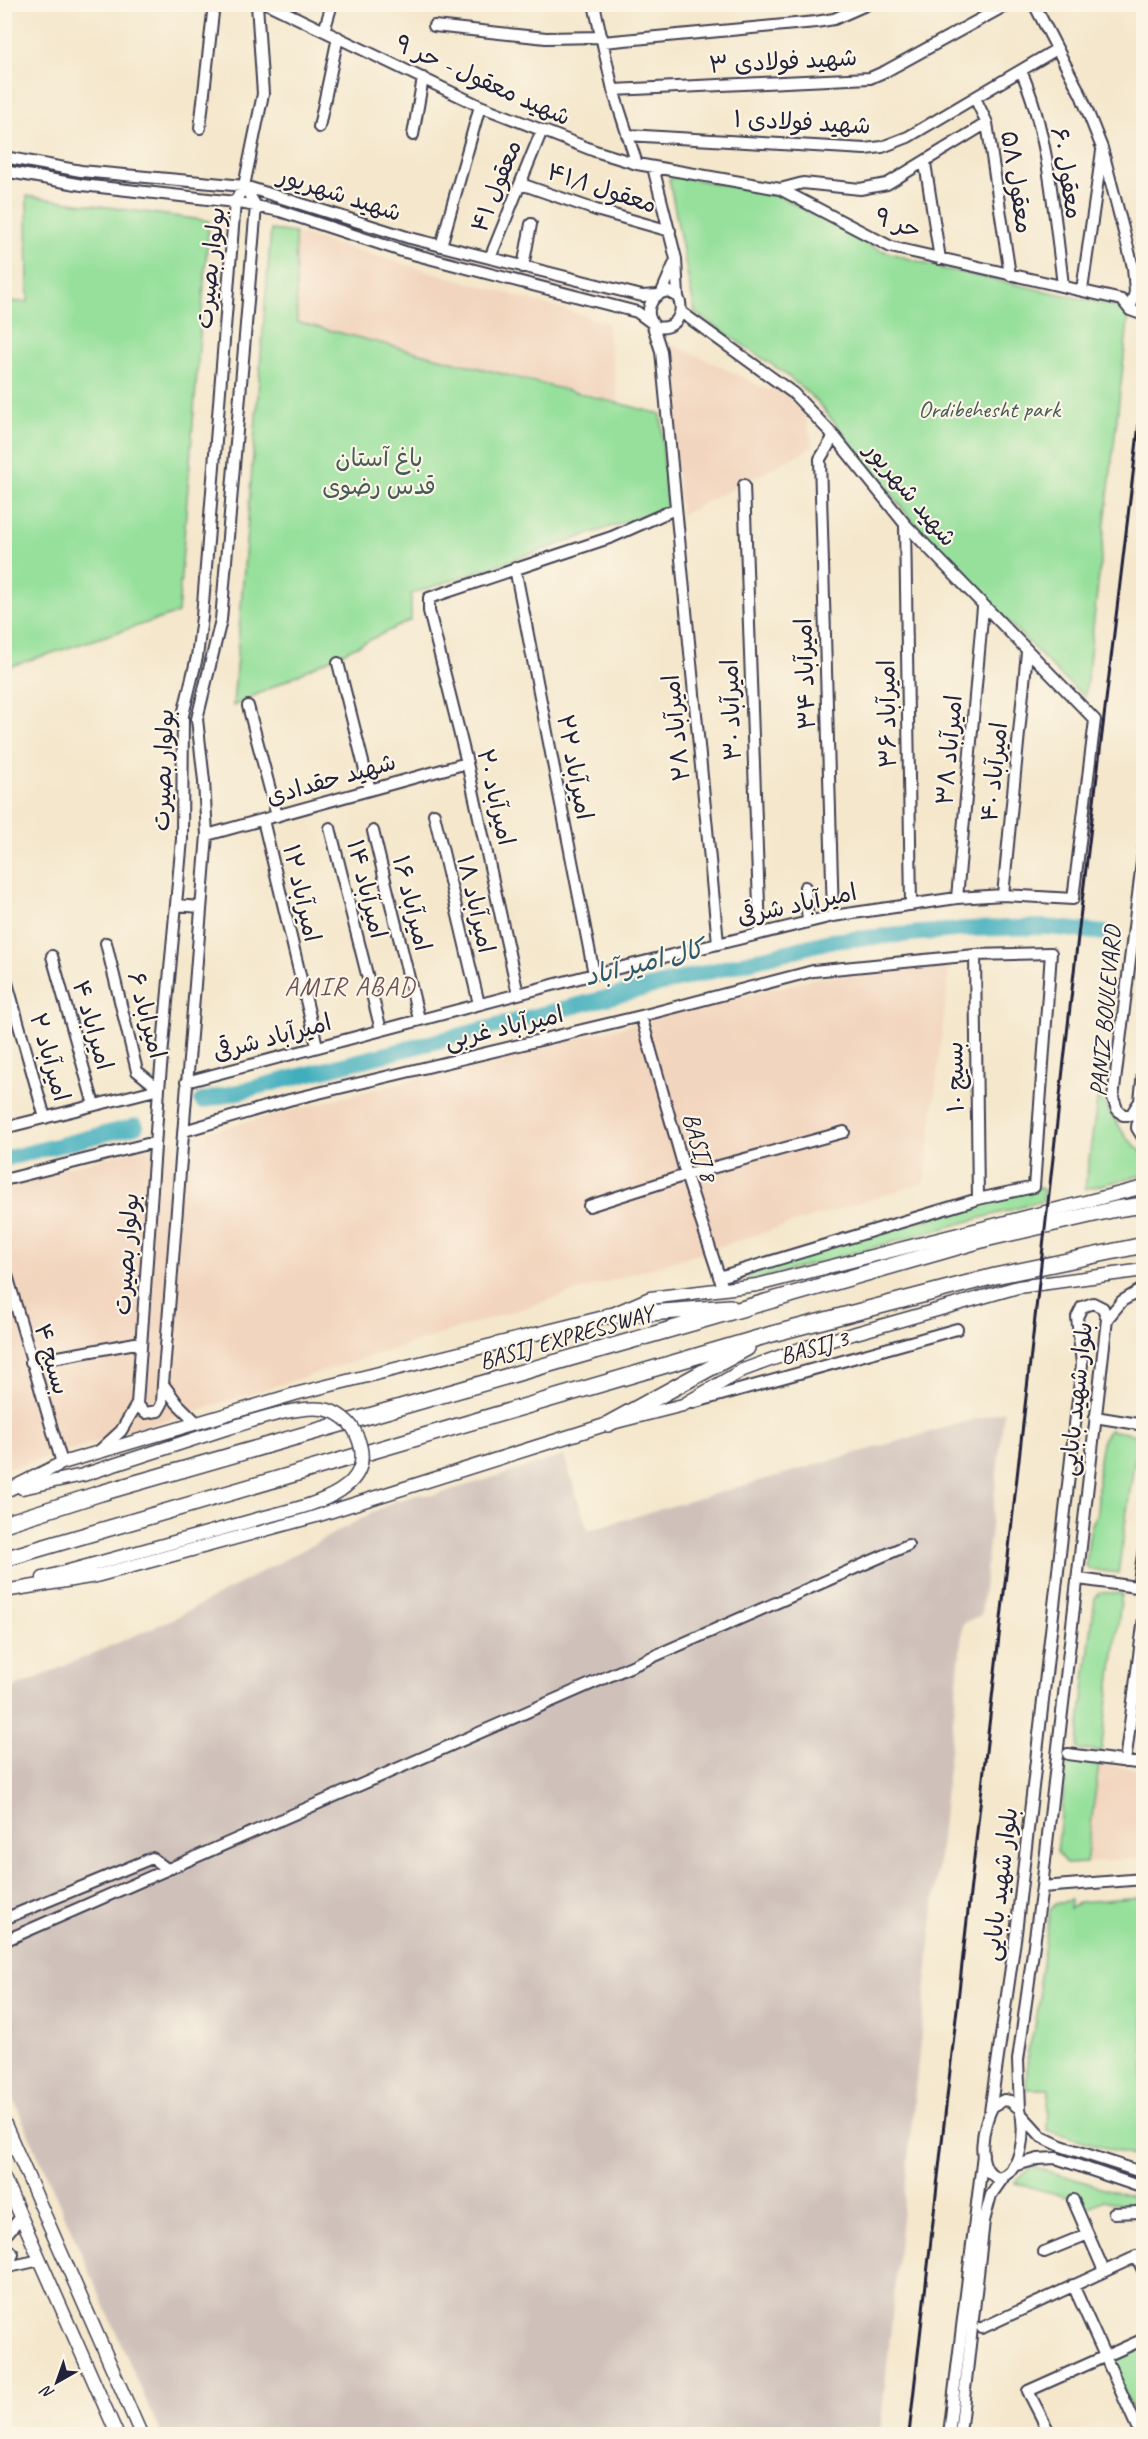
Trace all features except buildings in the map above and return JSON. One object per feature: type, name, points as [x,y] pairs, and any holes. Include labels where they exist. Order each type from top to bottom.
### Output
[{"type":"highway","name":"BASIJ EXPRESSWAY","points":[[4,1524],[113,1490],[985,1239],[1143,1204]]},
{"type":"highway","points":[[4,1559],[772,1334],[995,1276],[1143,1247]]},
{"type":"highway","points":[[608,1316],[760,1305]]},
{"type":"highway","points":[[608,1424],[772,1334]]},
{"type":"main road","points":[[4,1492],[62,1463],[98,1452],[295,1394],[608,1316],[650,1298],[721,1282],[757,1285],[1143,1187]]},
{"type":"main road","points":[[4,1590],[96,1576],[316,1516],[608,1424],[683,1405],[743,1370],[803,1348],[1018,1287],[1143,1270]]},
{"type":"main road","points":[[4,1492],[83,1475],[225,1429],[306,1409],[321,1408],[334,1412],[348,1422],[357,1434],[361,1449],[360,1465],[354,1479],[343,1491],[329,1498],[4,1590]]},
{"type":"main road","points":[[4,2122],[141,2434]]},
{"type":"main road","points":[[4,2178],[117,2434]]},
{"type":"street","points":[[200,128],[214,4]]},
{"type":"street","points":[[244,186],[263,94],[257,4]]},
{"type":"street","name":"شهید معقول - حر ۹","points":[[268,4],[480,106],[637,164],[653,166]]},
{"type":"street","points":[[324,31],[332,4]]},
{"type":"street","points":[[594,4],[613,90],[637,164]]},
{"type":"street","points":[[434,26],[546,38],[603,40],[816,22],[834,19],[868,4]]},
{"type":"street","name":"شهید فولادی ۳","points":[[613,90],[870,78],[886,72],[1008,4]]},
{"type":"street","points":[[1034,4],[1081,95],[1102,148],[1133,267],[1135,292],[1130,310]]},
{"type":"street","points":[[319,127],[338,37]]},
{"type":"street","name":"شهید فولادی ۱","points":[[627,135],[865,149],[882,147],[908,137],[1057,49]]},
{"type":"street","name":"معقول ۶۰","points":[[1021,71],[1032,95],[1053,203],[1063,285]]},
{"type":"street","points":[[413,135],[423,78]]},
{"type":"street","name":"معقول ۵۸","points":[[975,98],[987,123],[1010,275]]},
{"type":"street","points":[[441,246],[480,106]]},
{"type":"street","points":[[780,189],[803,183],[860,189],[887,184],[926,163],[987,123]]},
{"type":"street","name":"معقول ۴۱","points":[[490,258],[542,130]]},
{"type":"street","points":[[1082,290],[1102,148]]},
{"type":"street","name":"شهید شهریور","points":[[4,157],[81,171],[244,186],[441,246],[642,296],[660,293]]},
{"type":"street","points":[[926,163],[940,259]]},
{"type":"street","points":[[653,166],[676,259],[681,312],[676,321],[668,327],[660,351]]},
{"type":"street","name":"حر ۹","points":[[653,166],[780,189],[891,247],[1122,300],[1130,310],[1143,315]]},
{"type":"street","name":"شهید شهریور","points":[[4,171],[82,185],[236,202],[280,211],[405,252],[637,312],[652,323]]},
{"type":"street","name":"معقول ۴۱/۱","points":[[521,184],[596,210],[670,231]]},
{"type":"street","name":"بولوار بصیرت","points":[[98,1452],[122,1431],[137,1404],[159,1089],[182,828],[183,715],[197,657],[236,202],[244,186]]},
{"type":"street","name":"بولوار بصیرت","points":[[137,1404],[145,1413],[158,1411],[162,1404],[207,836],[204,780],[196,734],[197,719],[221,620],[256,206],[244,186]]},
{"type":"street","points":[[523,267],[531,224]]},
{"type":"street","points":[[660,351],[649,307],[660,293],[676,259]]},
{"type":"street","points":[[660,293],[674,292],[678,297]]},
{"type":"street","name":"شهید شهریور","points":[[681,312],[793,393],[834,436],[905,524],[1095,720],[1073,899]]},
{"type":"street","points":[[652,323],[656,327],[668,327]]},
{"type":"street","name":"امیرآباد ۲۸","points":[[660,351],[718,943]]},
{"type":"street","name":"امیرآباد ۳۴","points":[[833,916],[820,459],[834,436]]},
{"type":"street","name":"امیرآباد ۳۰","points":[[744,485],[760,933]]},
{"type":"street","points":[[515,568],[612,537],[675,509]]},
{"type":"street","name":"امیرآباد ۳۶","points":[[905,524],[911,903]]},
{"type":"street","points":[[208,543],[228,543]]},
{"type":"street","name":"امیرآباد ۲۰","points":[[515,568],[429,598],[429,612],[467,764],[518,993]]},
{"type":"street","name":"امیرآباد ۲۲","points":[[515,568],[594,974]]},
{"type":"street","name":"امیرآباد ۳۸","points":[[957,897],[983,607]]},
{"type":"street","name":"امیرآباد ۴۰","points":[[1003,895],[1027,652]]},
{"type":"street","points":[[338,663],[370,790]]},
{"type":"street","points":[[248,706],[277,816]]},
{"type":"street","name":"شهید حقدادی","points":[[207,836],[467,764]]},
{"type":"street","name":"امیرآباد ۱۸","points":[[434,814],[478,1004]]},
{"type":"street","name":"امیرآباد ۱۲","points":[[263,820],[317,1046]]},
{"type":"street","name":"امیرآباد ۱۴","points":[[330,828],[381,1030]]},
{"type":"street","name":"امیرآباد ۱۶","points":[[373,831],[419,1019]]},
{"type":"street","name":"PANIZ BOULEVARD","points":[[1143,846],[1113,1098],[1117,1109],[1124,1116],[1131,1115],[1138,1104],[1143,1064]]},
{"type":"street","points":[[805,886],[808,921]]},
{"type":"street","name":"امیرآباد شرقی","points":[[186,1082],[518,993],[808,921],[957,897],[1003,895],[1073,899]]},
{"type":"street","points":[[176,905],[201,907]]},
{"type":"street","name":"امیراباد ۶","points":[[106,943],[137,1071],[159,1089]]},
{"type":"street","name":"امیرآباد غربی","points":[[184,1131],[289,1100],[641,1016],[813,971],[975,955],[1051,953],[1034,1187],[978,1199]]},
{"type":"street","name":"بسیج ۱۰","points":[[975,955],[978,1199]]},
{"type":"street","name":"امیراباد ۴","points":[[52,956],[94,1106]]},
{"type":"street","name":"امیرآباد ۲","points":[[4,972],[45,1118]]},
{"type":"street","name":"BASIJ 8","points":[[641,1016],[686,1175],[721,1282]]},
{"type":"street","points":[[4,1128],[159,1089]]},
{"type":"street","points":[[1138,1104],[1137,1128],[1143,1139]]},
{"type":"street","points":[[588,1206],[686,1175],[844,1132]]},
{"type":"street","points":[[4,1180],[155,1142]]},
{"type":"street","points":[[721,1282],[978,1199]]},
{"type":"street","name":"بسیج ۴","points":[[4,1265],[62,1463]]},
{"type":"street","points":[[1107,1319],[1122,1301],[1143,1288]]},
{"type":"street","name":"بلوار شهید بابایی","points":[[990,2112],[1017,1922],[1083,1364],[1077,1317],[1082,1307],[1093,1303],[1103,1308],[1107,1319],[1079,1579],[1042,1887],[1018,2060],[1023,2136],[1013,2166]]},
{"type":"street","name":"BASIJ 3","points":[[683,1405],[957,1329]]},
{"type":"street","points":[[31,1362],[141,1342]]},
{"type":"street","points":[[163,1384],[177,1403],[197,1423]]},
{"type":"street","points":[[1095,1417],[1143,1425]]},
{"type":"street","points":[[4,1941],[908,1545]]},
{"type":"street","points":[[1079,1579],[1141,1587],[1143,1549]]},
{"type":"street","points":[[1125,1762],[1143,1618]]},
{"type":"street","points":[[1068,1754],[1143,1764]]},
{"type":"street","points":[[4,1919],[152,1858],[167,1869]]},
{"type":"street","points":[[1042,1887],[1143,1879]]},
{"type":"street","points":[[949,2434],[983,2154],[983,2133],[993,2106],[1004,2100],[1010,2101],[1042,2136],[1060,2145],[1143,2173]]},
{"type":"street","points":[[983,2154],[992,2175],[998,2178],[1005,2175]]},
{"type":"street","points":[[960,2434],[984,2221],[991,2195],[1005,2175],[1013,2166],[1038,2159],[1056,2158],[1143,2188]]},
{"type":"street","points":[[1073,2200],[1104,2271]]},
{"type":"street","points":[[1114,2213],[1139,2212],[1143,2216]]},
{"type":"street","points":[[4,2237],[21,2217]]},
{"type":"street","points":[[1044,2252],[1088,2234]]},
{"type":"street","points":[[4,2246],[13,2254],[13,2261],[6,2267]]},
{"type":"street","points":[[982,2328],[1140,2254],[1143,2272]]},
{"type":"street","points":[[6,2267],[40,2259]]},
{"type":"street","points":[[1073,2285],[1140,2434]]},
{"type":"street","points":[[1050,2434],[1028,2391],[1143,2339]]},
{"type":"shaded area","points":[[295,233],[607,322],[618,401],[296,322]]},
{"type":"shaded area","points":[[668,345],[679,347],[769,390],[776,387],[805,415],[813,447],[681,515],[672,427],[676,425],[666,351]]},
{"type":"shaded area","points":[[950,962],[925,1182],[5,1469],[5,1183],[811,979]]},
{"type":"shaded area","points":[[1004,1411],[981,1615],[963,1623],[880,2434],[161,2434],[5,2080],[4,1692],[175,1618],[393,1502],[418,1495],[435,1495],[564,1456],[588,1530]]},
{"type":"shaded area","points":[[1099,1764],[1143,1770],[1143,1858],[1086,1863]]},
{"type":"green space","name":"Ordibehesht park","points":[[677,176],[780,196],[877,249],[940,268],[1119,307],[1129,313],[1085,697],[1060,675],[923,534],[817,401],[783,372],[695,313],[669,179]]},
{"type":"green space","points":[[27,196],[209,221],[178,613],[5,668],[4,302],[28,302]]},
{"type":"green space","name":"باغ آستان قدس رضوی","points":[[271,230],[295,233],[297,322],[661,414],[667,508],[411,594],[411,620],[233,706]]},
{"type":"green space","points":[[1098,1094],[1126,1137],[1143,1153],[1143,1175],[1085,1189]]},
{"type":"green space","points":[[1037,1187],[1044,1190],[1043,1201],[758,1279],[752,1280],[738,1273]]},
{"type":"green space","points":[[1109,1430],[1138,1435],[1118,1573],[1089,1569],[1086,1565],[1090,1533],[1097,1511],[1099,1457],[1104,1437]]},
{"type":"green space","points":[[1100,1592],[1122,1594],[1101,1752],[1077,1749],[1095,1598]]},
{"type":"green space","points":[[1067,1761],[1099,1764],[1086,1863],[1066,1864],[1057,1852]]},
{"type":"green space","points":[[1144,1897],[1143,2159],[1047,2130],[1049,2089],[1026,2089],[1028,2051],[1040,1997],[1039,1983],[1050,1910],[1056,1904],[1071,1900],[1070,1909],[1079,1902]]},
{"type":"green space","points":[[1032,2166],[1143,2200],[1143,2211],[1104,2200],[1083,2210],[1075,2194],[1067,2197],[1015,2183]]},
{"type":"green space","points":[[1143,2348],[1143,2434],[1111,2362]]},
{"type":"waterway","name":"کال امیر آباد","points":[[202,1101],[830,941],[967,929],[1045,927],[1106,933]]},
{"type":"waterway","name":"کال امیر آباد","points":[[4,1159],[136,1126]]},
{"type":"railway","points":[[909,2434],[1081,910],[1144,382]]},
{"type":"district","name":"AMIR ABAD","points":[[350,986]]}]
